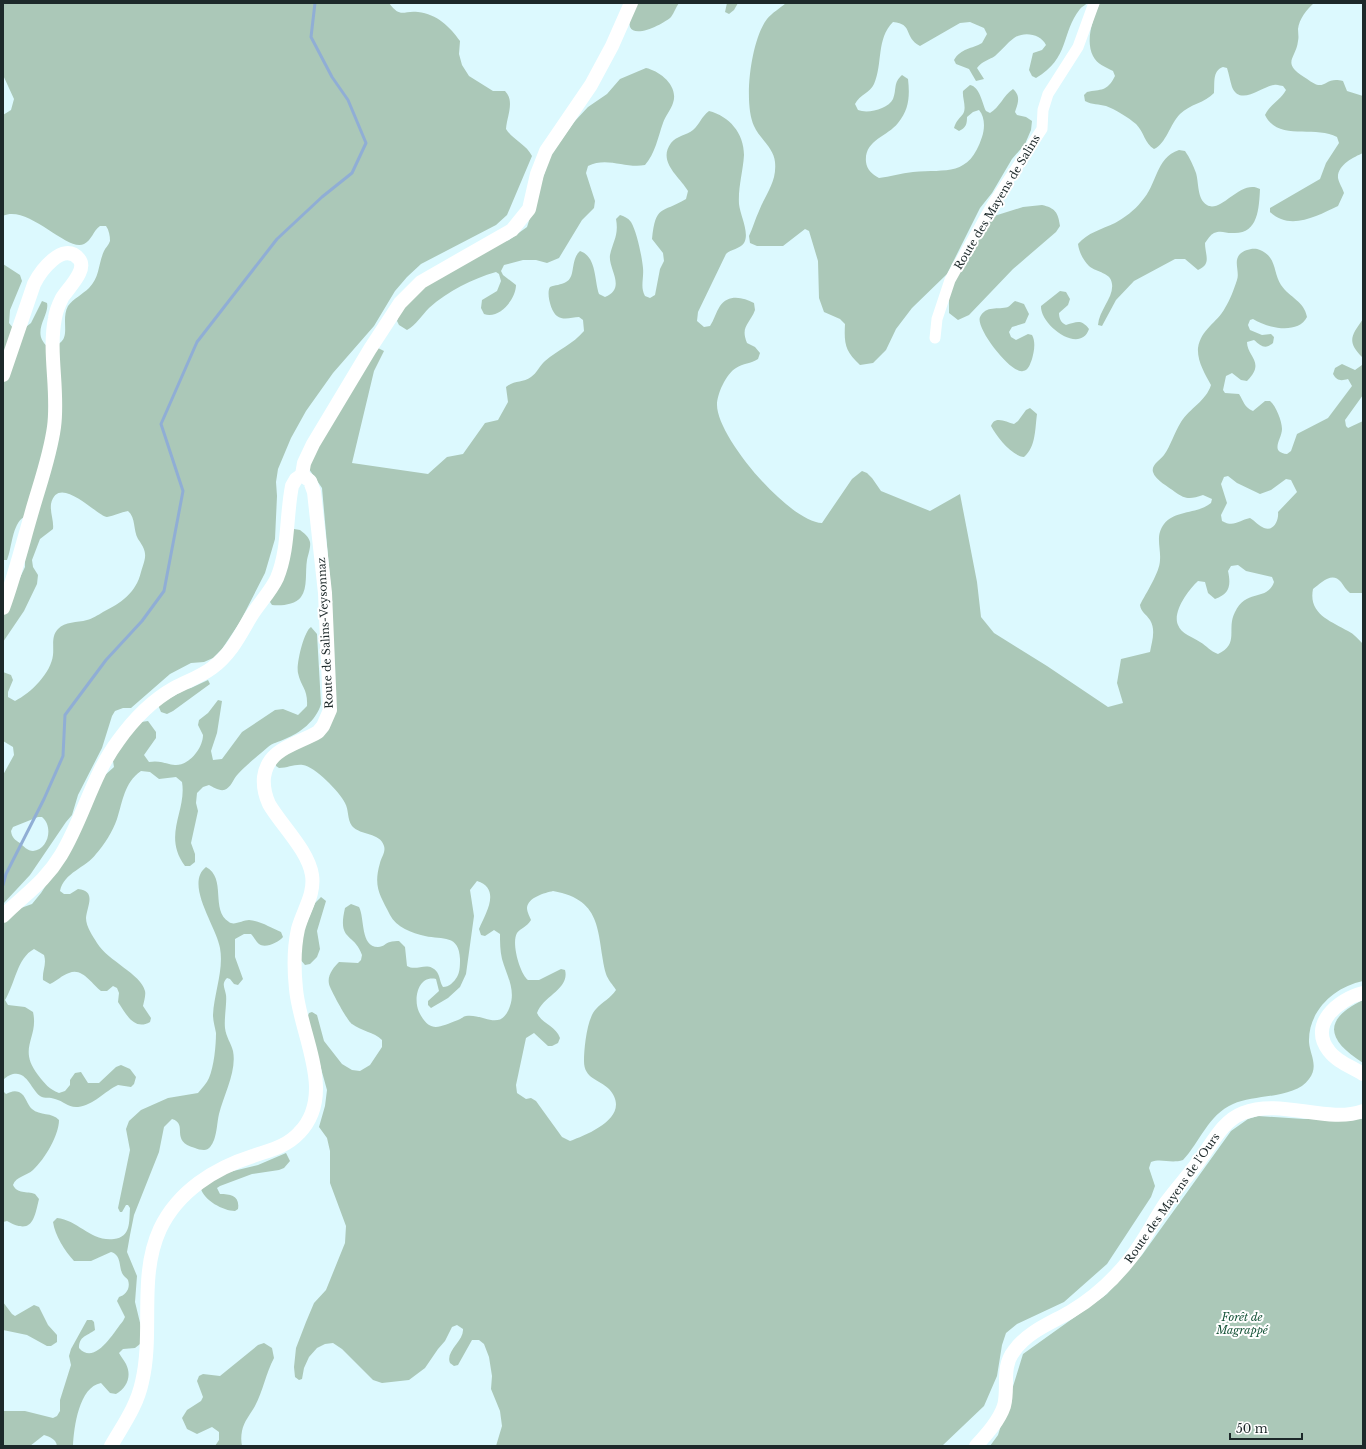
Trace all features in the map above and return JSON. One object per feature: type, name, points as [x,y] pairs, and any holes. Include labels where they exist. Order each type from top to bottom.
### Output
[{"type":"street","points":[[3,916],[41,882],[60,857],[72,835],[105,760],[131,724],[161,696],[211,669],[226,656],[238,640],[252,614],[272,587],[279,573],[284,551],[292,486],[296,479],[302,475],[304,463],[313,444],[370,349],[400,303],[421,282],[512,230],[523,219],[529,209],[537,174],[546,151],[591,86],[612,46],[631,3]]},
{"type":"street","name":"Route des Mayens de Salins","points":[[935,338],[936,319],[950,280],[992,206],[1042,129],[1043,110],[1048,94],[1078,47],[1084,35],[1094,3]]},
{"type":"street","points":[[3,375],[34,284],[39,274],[51,261],[59,256],[71,254],[77,257],[81,261],[81,268],[63,297],[55,318],[54,356],[56,407],[51,445],[3,608]]},
{"type":"street","name":"Route de Salins-Veysonnaz","points":[[111,1446],[131,1413],[142,1382],[147,1349],[149,1267],[155,1242],[165,1220],[189,1191],[211,1174],[230,1164],[271,1151],[291,1141],[308,1123],[316,1096],[317,1083],[300,1016],[295,979],[297,934],[312,891],[312,875],[304,856],[269,804],[264,784],[267,766],[274,755],[318,732],[325,723],[330,710],[325,593],[315,498],[310,481],[302,475]]},
{"type":"street","points":[[1363,993],[1350,997],[1335,1008],[1327,1016],[1322,1031],[1326,1046],[1333,1055],[1363,1074]]},
{"type":"street","name":"Route des Mayens de l'Ours","points":[[976,1446],[996,1420],[1004,1406],[1007,1365],[1014,1350],[1027,1337],[1080,1305],[1124,1266],[1135,1253],[1166,1204],[1227,1124],[1243,1113],[1257,1109],[1338,1113],[1352,1113],[1363,1110]]},
{"type":"green space","points":[[3,3],[389,3],[396,11],[402,13],[418,12],[431,15],[437,18],[452,31],[460,41],[459,54],[462,65],[469,76],[493,91],[505,91],[508,95],[510,99],[510,109],[506,129],[526,148],[532,156],[507,215],[496,225],[421,264],[407,277],[395,291],[374,326],[333,373],[306,411],[291,438],[278,469],[276,482],[277,496],[275,539],[265,573],[240,622],[222,649],[213,658],[204,662],[191,663],[170,674],[131,708],[123,708],[115,711],[102,748],[78,795],[72,815],[30,875],[3,904],[3,775],[14,755],[13,747],[3,741],[3,672],[11,675],[13,680],[8,692],[8,697],[15,701],[34,688],[48,669],[51,662],[53,655],[54,635],[58,629],[68,623],[93,618],[122,601],[132,592],[139,579],[144,562],[145,551],[136,536],[132,517],[128,511],[107,517],[78,498],[69,494],[61,493],[55,495],[51,504],[53,529],[40,539],[32,560],[33,567],[38,575],[37,584],[24,611],[3,642],[3,614],[25,567],[24,517],[17,525],[7,560],[3,560],[3,264],[20,275],[22,281],[10,310],[9,323],[13,328],[22,330],[31,323],[42,301],[47,303],[41,336],[48,347],[57,345],[62,341],[64,337],[65,319],[68,306],[93,284],[102,256],[110,241],[106,226],[100,226],[87,242],[77,245],[68,242],[24,217],[13,214],[3,216],[3,115],[11,110],[14,99],[3,75]],"holes":[[[38,817],[42,817],[48,826],[48,837],[46,842],[38,850],[29,850],[14,838],[11,831],[13,827]]]},
{"type":"green space","points":[[636,3],[679,3],[668,20],[650,29],[638,31],[633,30],[630,27],[630,18]]},
{"type":"green space","points":[[727,3],[738,3],[734,10],[729,14],[725,12]]},
{"type":"green space","points":[[786,3],[1087,3],[1081,8],[1074,18],[1064,45],[1055,62],[1036,78],[1032,76],[1029,70],[1033,53],[1042,50],[1046,45],[1044,41],[1036,36],[1027,34],[1014,38],[995,56],[983,62],[977,68],[984,79],[976,81],[969,69],[956,64],[954,60],[963,51],[982,43],[987,34],[984,28],[970,22],[960,23],[920,46],[912,39],[904,25],[893,22],[888,29],[884,36],[877,76],[874,84],[870,90],[855,104],[858,110],[862,111],[877,110],[887,106],[893,99],[896,83],[899,78],[902,75],[908,79],[909,97],[907,108],[902,118],[893,128],[872,144],[866,155],[867,167],[870,172],[879,178],[909,173],[946,170],[963,165],[971,159],[977,150],[983,134],[984,123],[981,113],[979,110],[973,112],[967,117],[966,126],[963,129],[959,131],[954,128],[964,111],[963,91],[970,85],[976,89],[986,111],[990,113],[1013,89],[1018,97],[1015,112],[1017,115],[1026,117],[1032,121],[1031,130],[1025,144],[1012,159],[992,193],[980,208],[947,274],[912,308],[896,329],[886,350],[873,363],[860,365],[851,356],[845,342],[845,324],[840,319],[824,312],[819,298],[818,261],[809,231],[805,229],[783,246],[757,246],[750,243],[749,236],[773,182],[775,162],[772,152],[754,126],[749,102],[750,71],[761,29],[767,19]]},
{"type":"green space","points":[[1100,3],[1314,3],[1304,14],[1299,25],[1297,47],[1291,64],[1293,68],[1312,83],[1321,85],[1334,80],[1343,81],[1347,91],[1363,96],[1363,153],[1343,165],[1338,173],[1339,182],[1344,193],[1338,206],[1313,217],[1295,221],[1278,218],[1270,212],[1270,208],[1320,179],[1326,163],[1339,143],[1337,137],[1328,134],[1318,132],[1288,131],[1271,123],[1265,115],[1286,90],[1283,86],[1269,86],[1252,94],[1240,95],[1236,93],[1232,87],[1227,68],[1223,67],[1217,71],[1214,81],[1214,93],[1180,114],[1173,123],[1162,143],[1154,149],[1151,147],[1139,127],[1130,119],[1110,107],[1085,101],[1084,95],[1087,92],[1103,89],[1109,85],[1115,76],[1113,71],[1097,61],[1091,50],[1091,29]]},
{"type":"green space","points":[[646,68],[657,72],[667,80],[671,85],[674,97],[672,106],[664,120],[654,151],[645,165],[638,166],[602,162],[588,166],[586,173],[595,201],[594,208],[582,220],[559,258],[547,263],[536,260],[523,260],[504,265],[501,271],[503,275],[516,285],[515,291],[506,307],[495,314],[484,314],[481,308],[482,300],[497,291],[501,281],[499,274],[496,272],[469,282],[444,296],[429,308],[416,323],[407,330],[399,325],[397,321],[400,312],[423,286],[496,244],[509,240],[527,227],[550,156],[574,122],[588,107],[607,94],[620,79]]},
{"type":"green space","points":[[709,111],[716,113],[729,121],[738,133],[741,140],[744,155],[739,192],[739,204],[746,239],[738,248],[726,254],[698,312],[697,321],[704,327],[710,326],[723,302],[731,298],[741,298],[754,303],[755,310],[746,325],[745,337],[747,343],[755,347],[760,353],[758,359],[739,366],[732,371],[720,390],[717,405],[720,419],[729,437],[757,476],[774,494],[792,509],[808,519],[822,523],[852,479],[862,471],[867,473],[872,478],[881,491],[930,511],[960,494],[977,582],[981,617],[994,633],[1108,707],[1123,703],[1117,683],[1121,659],[1150,652],[1153,628],[1150,620],[1140,605],[1158,570],[1160,555],[1159,537],[1161,528],[1174,516],[1200,509],[1211,503],[1212,499],[1203,495],[1189,498],[1179,495],[1159,481],[1154,475],[1153,467],[1164,455],[1181,422],[1209,391],[1211,385],[1200,363],[1198,348],[1202,336],[1222,313],[1235,287],[1238,277],[1238,257],[1244,251],[1249,249],[1258,249],[1265,253],[1272,261],[1281,285],[1300,303],[1307,317],[1303,323],[1290,328],[1274,327],[1253,319],[1250,320],[1248,325],[1250,330],[1262,335],[1271,334],[1274,337],[1273,343],[1265,347],[1254,340],[1247,342],[1254,360],[1255,369],[1247,381],[1241,380],[1232,373],[1226,376],[1223,390],[1225,393],[1239,394],[1246,406],[1253,411],[1265,401],[1270,401],[1272,403],[1282,426],[1278,448],[1282,453],[1287,454],[1291,451],[1297,434],[1328,418],[1352,386],[1348,379],[1339,380],[1333,374],[1335,368],[1342,364],[1355,370],[1362,365],[1362,357],[1354,347],[1352,338],[1363,319],[1363,395],[1345,420],[1348,428],[1363,421],[1363,593],[1350,593],[1338,579],[1330,578],[1323,581],[1313,589],[1312,598],[1317,611],[1322,616],[1352,634],[1363,644],[1363,981],[1352,984],[1333,995],[1318,1011],[1313,1020],[1309,1042],[1314,1065],[1313,1070],[1309,1079],[1303,1085],[1285,1093],[1233,1104],[1217,1115],[1183,1160],[1151,1162],[1149,1168],[1155,1186],[1151,1197],[1107,1264],[1064,1302],[1017,1324],[1006,1333],[1002,1345],[997,1376],[984,1406],[942,1446],[496,1446],[502,1426],[500,1411],[491,1389],[492,1376],[489,1357],[484,1344],[479,1340],[472,1340],[458,1365],[454,1366],[450,1363],[450,1354],[463,1333],[463,1329],[457,1325],[452,1327],[445,1341],[425,1368],[409,1380],[382,1383],[373,1380],[342,1349],[333,1343],[325,1344],[317,1348],[309,1357],[304,1368],[302,1379],[299,1380],[295,1377],[294,1367],[296,1348],[314,1303],[326,1290],[345,1243],[346,1226],[330,1183],[330,1151],[327,1138],[319,1127],[325,1106],[327,1090],[307,1018],[309,1013],[312,1012],[317,1015],[324,1041],[342,1064],[352,1070],[360,1071],[370,1065],[382,1047],[382,1040],[379,1037],[350,1022],[339,1005],[329,984],[330,974],[339,962],[358,963],[361,960],[362,955],[359,948],[345,932],[343,926],[345,908],[351,904],[359,907],[366,937],[372,946],[380,947],[391,942],[399,941],[405,947],[407,966],[415,968],[426,966],[434,969],[438,974],[443,987],[449,985],[456,979],[460,968],[459,951],[457,945],[444,938],[425,936],[405,929],[396,923],[390,915],[377,885],[378,871],[384,853],[384,846],[379,838],[360,831],[352,826],[345,803],[332,786],[308,766],[300,765],[279,768],[276,766],[276,761],[328,727],[332,601],[322,488],[309,469],[315,451],[376,347],[384,351],[374,371],[352,463],[428,474],[447,457],[463,454],[485,423],[498,420],[508,402],[506,387],[512,383],[531,377],[545,361],[575,340],[584,331],[583,320],[579,317],[562,318],[557,316],[551,307],[549,298],[550,287],[569,280],[575,259],[580,251],[589,258],[592,264],[599,294],[605,297],[615,289],[616,283],[610,255],[616,234],[616,219],[620,215],[629,219],[637,238],[643,268],[642,286],[645,296],[650,298],[655,295],[660,269],[664,261],[663,253],[652,239],[655,220],[665,209],[686,199],[688,191],[671,169],[668,163],[667,150],[673,141],[693,130]],"holes":[[[1228,476],[1237,483],[1260,494],[1271,490],[1286,479],[1291,480],[1297,492],[1278,512],[1277,522],[1271,528],[1268,529],[1262,527],[1250,518],[1230,524],[1222,521],[1221,515],[1227,503],[1221,484],[1224,477]],[[1238,565],[1246,571],[1272,577],[1274,582],[1267,592],[1251,597],[1240,605],[1233,618],[1231,641],[1229,646],[1218,654],[1182,631],[1178,625],[1177,614],[1182,601],[1190,589],[1198,581],[1205,582],[1208,593],[1215,599],[1224,594],[1229,585],[1228,571],[1231,566]],[[477,881],[485,885],[489,890],[490,902],[479,929],[481,935],[485,936],[494,930],[500,934],[501,956],[510,982],[512,1000],[506,1014],[502,1019],[491,1020],[464,1016],[458,1020],[440,1026],[431,1026],[423,1019],[417,1007],[418,989],[425,981],[436,979],[439,991],[428,1001],[428,1005],[431,1008],[448,998],[460,987],[466,974],[474,916],[470,890]],[[553,891],[570,896],[582,902],[590,911],[599,933],[606,974],[616,990],[598,1007],[590,1019],[584,1061],[586,1072],[609,1089],[615,1099],[616,1108],[606,1122],[597,1129],[570,1141],[562,1137],[536,1101],[531,1098],[526,1099],[517,1093],[516,1085],[526,1038],[534,1033],[548,1046],[558,1043],[560,1038],[558,1034],[542,1020],[537,1013],[540,1007],[564,982],[565,970],[561,969],[539,980],[528,980],[519,965],[515,944],[517,933],[531,920],[527,910],[528,904],[534,898]]]},
{"type":"green space","points":[[1179,150],[1185,151],[1190,159],[1196,173],[1201,199],[1207,205],[1219,205],[1246,188],[1253,187],[1260,189],[1258,212],[1255,219],[1247,230],[1241,233],[1219,232],[1211,235],[1205,243],[1207,259],[1202,268],[1198,270],[1185,259],[1175,259],[1134,281],[1116,300],[1102,326],[1098,325],[1101,314],[1111,294],[1112,284],[1109,277],[1087,264],[1080,253],[1078,244],[1090,234],[1115,223],[1136,208],[1147,195],[1165,159]]},
{"type":"green space","points":[[1042,205],[1053,209],[1057,214],[1060,226],[1056,232],[1013,269],[969,315],[958,320],[949,313],[949,290],[991,217],[1023,207]]},
{"type":"green space","points":[[1060,291],[1066,292],[1070,299],[1068,305],[1059,313],[1059,317],[1063,323],[1066,325],[1079,322],[1084,324],[1089,329],[1084,336],[1078,339],[1070,338],[1061,334],[1053,328],[1042,314],[1041,306]]},
{"type":"green space","points":[[1015,301],[1024,304],[1029,314],[1025,323],[1012,327],[1009,332],[1011,337],[1016,340],[1028,334],[1032,335],[1034,341],[1034,350],[1030,365],[1023,371],[1011,366],[1003,359],[983,331],[980,323],[980,317],[989,309],[1008,307]]},
{"type":"green space","points":[[1030,408],[1037,414],[1035,431],[1031,448],[1024,457],[1019,456],[1010,450],[991,426],[998,420],[1014,424],[1026,410]]},
{"type":"green space","points":[[294,529],[303,532],[310,542],[310,549],[306,564],[305,589],[301,597],[295,602],[284,605],[272,605],[270,602],[271,597],[291,532]]},
{"type":"green space","points":[[311,627],[317,634],[321,704],[319,710],[307,726],[302,730],[268,747],[236,776],[226,789],[220,790],[209,785],[203,787],[197,793],[196,803],[198,811],[191,843],[195,854],[195,862],[190,866],[185,866],[178,855],[176,844],[175,833],[183,793],[182,782],[176,777],[159,779],[150,772],[141,771],[131,781],[123,799],[115,824],[105,842],[92,859],[66,879],[62,885],[60,891],[64,894],[70,894],[78,889],[84,890],[89,896],[90,900],[86,918],[88,928],[102,950],[131,973],[142,985],[145,991],[143,1006],[151,1018],[150,1022],[144,1024],[135,1023],[127,1016],[118,1002],[119,993],[117,988],[113,986],[107,991],[101,991],[86,977],[78,972],[66,974],[50,984],[43,980],[45,962],[44,955],[34,949],[28,953],[20,965],[5,1000],[8,1005],[25,1007],[33,1012],[34,1021],[29,1057],[32,1066],[38,1075],[52,1090],[59,1093],[65,1091],[70,1085],[70,1080],[75,1073],[81,1072],[88,1083],[99,1083],[116,1067],[121,1065],[130,1069],[136,1077],[134,1084],[131,1087],[118,1085],[89,1104],[75,1107],[53,1098],[40,1096],[22,1075],[13,1074],[3,1080],[3,921],[21,908],[32,904],[41,893],[67,853],[104,776],[114,767],[112,755],[141,722],[148,721],[156,732],[156,738],[144,755],[149,762],[175,765],[185,763],[194,755],[201,745],[203,735],[198,725],[199,720],[208,713],[218,700],[222,701],[217,733],[211,751],[213,760],[222,759],[242,732],[275,710],[283,709],[298,715],[307,706],[305,692],[298,673],[299,656],[303,641]]},
{"type":"green space","points":[[208,680],[210,684],[173,711],[167,714],[161,712],[158,705],[186,689]]},
{"type":"green space","points":[[206,867],[212,872],[216,879],[220,910],[223,917],[231,923],[247,920],[258,922],[281,932],[283,937],[275,943],[265,946],[258,943],[251,934],[244,934],[235,939],[235,957],[243,979],[238,985],[234,984],[227,978],[224,984],[226,995],[225,1028],[233,1051],[234,1059],[232,1074],[219,1114],[214,1140],[207,1149],[198,1149],[187,1145],[183,1141],[177,1121],[172,1119],[164,1127],[159,1152],[134,1215],[127,1252],[137,1276],[135,1302],[143,1335],[140,1344],[135,1348],[123,1349],[119,1353],[128,1368],[129,1373],[126,1385],[116,1394],[110,1393],[101,1383],[94,1386],[87,1392],[76,1419],[73,1446],[57,1446],[54,1440],[44,1435],[30,1446],[3,1446],[3,1411],[25,1411],[53,1418],[57,1416],[60,1411],[60,1400],[71,1365],[69,1356],[71,1349],[87,1320],[92,1320],[94,1322],[95,1330],[80,1341],[79,1348],[85,1352],[91,1353],[97,1351],[109,1340],[125,1317],[117,1301],[119,1297],[127,1291],[129,1283],[122,1273],[117,1255],[111,1252],[91,1261],[74,1261],[61,1243],[53,1222],[57,1218],[65,1220],[91,1234],[106,1239],[120,1238],[124,1235],[128,1228],[130,1208],[126,1205],[122,1212],[120,1212],[118,1208],[130,1150],[126,1129],[129,1121],[141,1110],[168,1098],[198,1093],[207,1082],[211,1073],[216,1038],[213,1015],[220,973],[221,956],[218,939],[200,895],[198,884],[200,874]]},
{"type":"green space","points":[[321,897],[326,901],[317,931],[320,949],[317,957],[310,964],[305,965],[299,958],[300,939],[315,903]]},
{"type":"green space","points":[[1363,1000],[1363,1063],[1342,1047],[1334,1031],[1335,1023],[1340,1015]]},
{"type":"green space","points":[[3,1091],[6,1094],[14,1091],[21,1093],[32,1109],[39,1113],[53,1116],[59,1120],[57,1133],[42,1160],[31,1172],[19,1178],[13,1185],[17,1190],[35,1194],[39,1199],[33,1219],[27,1226],[15,1225],[7,1221],[3,1222]]},
{"type":"green space","name":"Forêt de Magrappé","points":[[1258,1116],[1304,1119],[1363,1119],[1363,1446],[990,1446],[998,1435],[1023,1354],[1107,1294],[1142,1255],[1231,1131],[1248,1119]]},
{"type":"green space","points":[[286,1153],[290,1161],[284,1168],[252,1174],[217,1188],[220,1194],[231,1195],[238,1201],[238,1209],[235,1211],[230,1211],[220,1207],[210,1201],[201,1189],[221,1174],[258,1165]]},
{"type":"green space","points":[[3,1302],[15,1316],[34,1305],[39,1307],[48,1325],[57,1335],[57,1342],[51,1346],[47,1346],[27,1335],[3,1330]]},
{"type":"green space","points":[[264,1343],[272,1348],[274,1358],[258,1400],[243,1427],[241,1437],[242,1446],[215,1446],[219,1440],[219,1432],[212,1427],[197,1434],[187,1429],[182,1418],[187,1410],[201,1401],[203,1397],[197,1381],[199,1376],[203,1374],[220,1376],[258,1345]]},
{"type":"waterway","points":[[3,885],[6,874],[44,799],[63,756],[65,715],[106,660],[142,621],[164,591],[183,491],[161,424],[197,342],[277,239],[322,197],[352,173],[366,143],[348,100],[332,77],[311,37],[315,3]]}]
